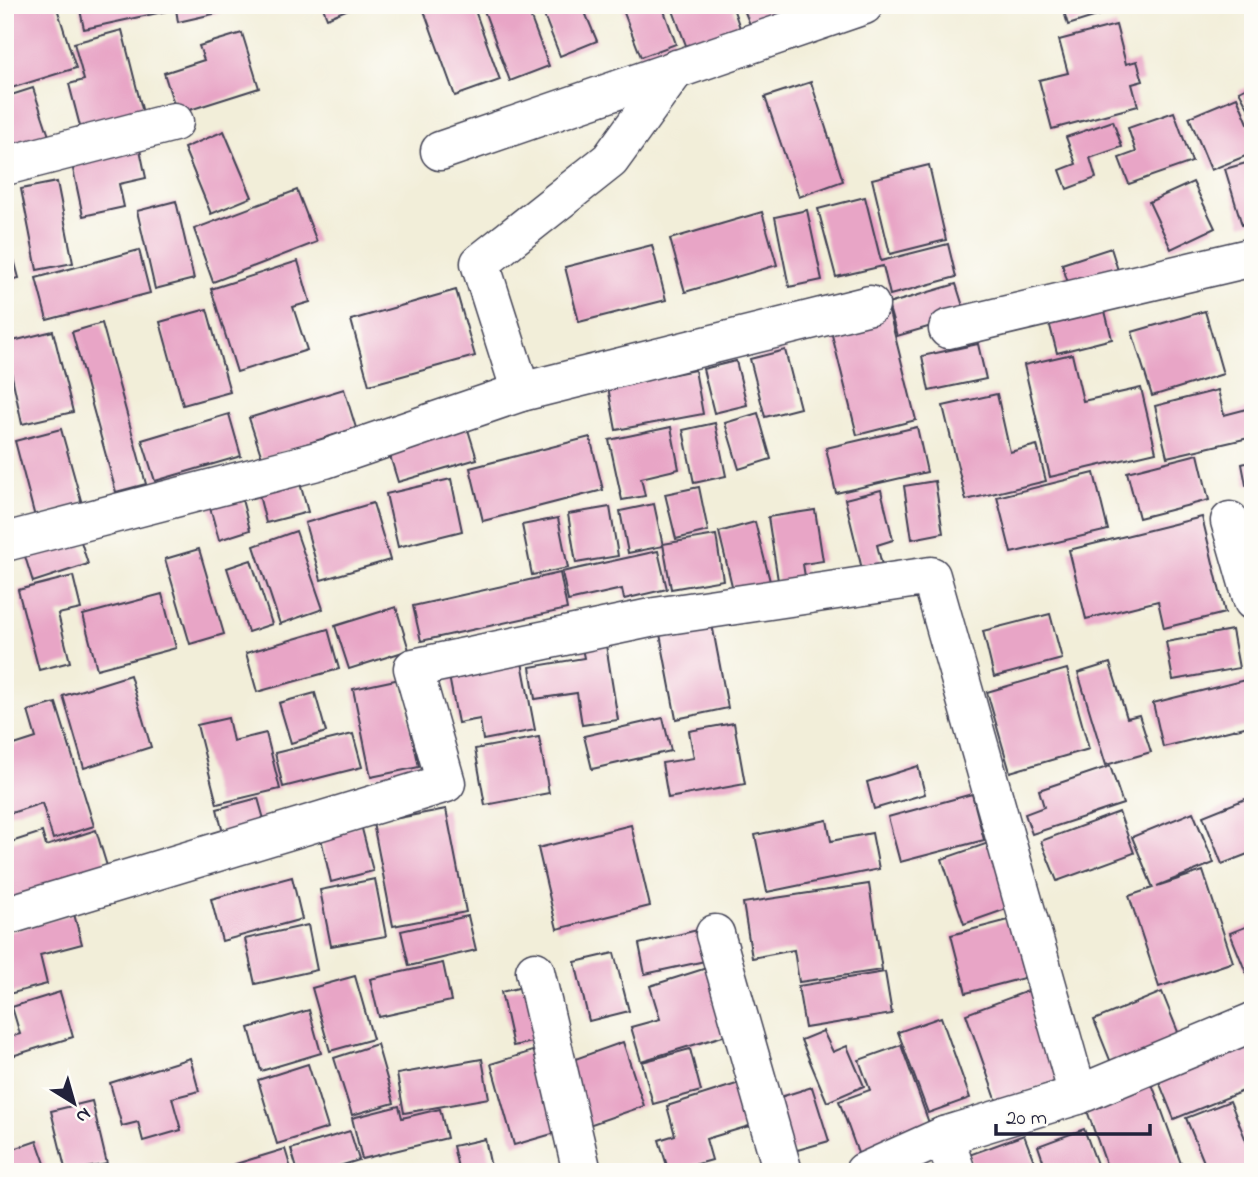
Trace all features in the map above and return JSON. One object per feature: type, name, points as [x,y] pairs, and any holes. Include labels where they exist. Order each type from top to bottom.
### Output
[{"type":"street","points":[[440,151],[864,5]]},
{"type":"street","points":[[521,392],[480,263],[610,160],[676,69]]},
{"type":"street","points":[[5,166],[174,122]]},
{"type":"street","points":[[948,328],[1253,257]]},
{"type":"street","points":[[5,542],[325,459],[521,392],[870,305]]},
{"type":"street","points":[[1230,520],[1253,601]]},
{"type":"street","points":[[5,916],[446,783],[413,668],[655,617],[931,576],[1078,1095]]},
{"type":"street","points":[[715,934],[783,1172]]},
{"type":"street","points":[[535,971],[582,1172]]},
{"type":"street","points":[[864,1172],[944,1136],[1078,1095],[1253,1022]]},
{"type":"street","points":[[944,1136],[956,1172]]},
{"type":"building","points":[[5,5],[56,5],[76,68],[5,90]]},
{"type":"building","points":[[79,5],[221,5],[222,12],[178,22],[176,9],[84,29]]},
{"type":"building","points":[[322,5],[358,5],[327,18]]},
{"type":"building","points":[[422,5],[473,5],[500,80],[455,96]]},
{"type":"building","points":[[482,5],[526,5],[549,66],[510,81]]},
{"type":"building","points":[[540,5],[582,5],[597,41],[560,56]]},
{"type":"building","points":[[621,5],[662,5],[676,44],[641,57]]},
{"type":"building","points":[[671,5],[732,5],[740,28],[687,48]]},
{"type":"building","points":[[742,5],[778,5],[782,13],[751,27]]},
{"type":"building","points":[[1062,5],[1129,5],[1129,6],[1068,25]]},
{"type":"building","points":[[1116,25],[1126,64],[1137,61],[1143,81],[1132,84],[1138,106],[1052,129],[1039,80],[1068,73],[1059,40]]},
{"type":"building","points":[[122,30],[143,113],[81,130],[69,84],[84,80],[74,43]]},
{"type":"building","points":[[242,33],[259,88],[177,114],[164,73],[204,60],[199,46]]},
{"type":"building","points":[[811,82],[843,181],[799,197],[765,97]]},
{"type":"building","points":[[1253,84],[1253,117],[1239,91]]},
{"type":"building","points":[[33,88],[49,136],[15,147],[5,119],[5,97]]},
{"type":"building","points":[[1237,97],[1253,135],[1253,153],[1211,170],[1189,117]]},
{"type":"building","points":[[1174,112],[1192,162],[1129,184],[1119,158],[1136,152],[1128,128]]},
{"type":"building","points":[[1113,121],[1122,147],[1090,158],[1096,178],[1067,189],[1060,170],[1076,164],[1066,137]]},
{"type":"building","points":[[224,131],[252,197],[211,214],[184,148]]},
{"type":"building","points":[[138,140],[146,178],[119,184],[124,207],[83,216],[70,155]]},
{"type":"building","points":[[1253,161],[1253,222],[1242,225],[1225,169]]},
{"type":"building","points":[[929,165],[946,240],[890,254],[872,179]]},
{"type":"building","points":[[57,182],[73,263],[37,270],[21,189]]},
{"type":"building","points":[[1193,182],[1215,228],[1171,249],[1149,202]]},
{"type":"building","points":[[297,190],[317,242],[213,282],[194,229]]},
{"type":"building","points":[[865,197],[881,261],[948,244],[956,277],[890,295],[883,266],[836,277],[818,209]]},
{"type":"building","points":[[176,201],[194,279],[155,289],[137,211]]},
{"type":"building","points":[[807,210],[822,280],[789,287],[775,217]]},
{"type":"building","points":[[762,212],[777,265],[685,292],[670,239]]},
{"type":"building","points":[[5,226],[19,278],[5,281]]},
{"type":"building","points":[[652,245],[666,300],[579,322],[565,267]]},
{"type":"building","points":[[1111,248],[1121,280],[1072,296],[1062,264]]},
{"type":"building","points":[[139,250],[150,293],[47,320],[36,278]]},
{"type":"building","points":[[298,261],[310,302],[293,307],[307,350],[237,372],[211,289]]},
{"type":"building","points":[[956,284],[966,316],[897,336],[888,304]]},
{"type":"building","points":[[456,290],[475,356],[369,385],[351,320]]},
{"type":"building","points":[[1103,303],[1112,339],[1057,353],[1048,318]]},
{"type":"building","points":[[887,304],[916,420],[857,435],[828,319]]},
{"type":"building","points":[[207,309],[230,392],[183,405],[160,322]]},
{"type":"building","points":[[1205,311],[1223,374],[1152,396],[1132,332]]},
{"type":"building","points":[[102,323],[146,484],[116,492],[72,332]]},
{"type":"building","points":[[53,331],[73,412],[22,424],[5,343]]},
{"type":"building","points":[[978,344],[986,379],[929,391],[922,356]]},
{"type":"building","points":[[785,350],[800,408],[765,417],[750,359]]},
{"type":"building","points":[[1072,354],[1083,401],[1141,388],[1156,452],[1050,477],[1024,365]]},
{"type":"building","points":[[736,361],[747,405],[714,413],[703,369]]},
{"type":"building","points":[[695,370],[703,414],[616,430],[608,387]]},
{"type":"building","points":[[344,389],[356,428],[262,458],[249,418]]},
{"type":"building","points":[[1218,390],[1224,415],[1247,409],[1253,437],[1167,457],[1155,406]]},
{"type":"building","points":[[997,394],[1010,452],[1037,445],[1046,481],[966,500],[943,406]]},
{"type":"building","points":[[758,413],[771,459],[739,469],[725,423]]},
{"type":"building","points":[[229,414],[241,456],[155,481],[142,440]]},
{"type":"building","points":[[466,423],[477,459],[398,482],[387,446]]},
{"type":"building","points":[[715,423],[726,476],[694,483],[683,430]]},
{"type":"building","points":[[671,427],[679,469],[641,478],[645,496],[622,500],[609,440]]},
{"type":"building","points":[[917,427],[927,472],[836,493],[826,448]]},
{"type":"building","points":[[61,429],[82,504],[35,517],[15,441]]},
{"type":"building","points":[[590,437],[603,490],[483,521],[470,468]]},
{"type":"building","points":[[1198,454],[1209,500],[1139,518],[1127,472]]},
{"type":"building","points":[[1253,461],[1253,484],[1246,485],[1242,464]]},
{"type":"building","points":[[1094,473],[1108,530],[1011,553],[997,497]]},
{"type":"building","points":[[298,476],[308,512],[266,523],[257,487]]},
{"type":"building","points":[[451,479],[462,531],[398,547],[386,494]]},
{"type":"building","points":[[935,481],[943,533],[912,539],[904,486]]},
{"type":"building","points":[[699,487],[708,531],[676,539],[665,494]]},
{"type":"building","points":[[239,488],[250,530],[219,540],[207,497]]},
{"type":"building","points":[[881,490],[893,540],[877,545],[882,565],[862,569],[845,499]]},
{"type":"building","points":[[373,503],[390,560],[321,580],[305,523]]},
{"type":"building","points":[[654,504],[663,546],[628,553],[620,511]]},
{"type":"building","points":[[610,507],[618,556],[576,563],[568,514]]},
{"type":"building","points":[[815,510],[823,561],[803,564],[807,589],[780,593],[768,517]]},
{"type":"building","points":[[1202,517],[1225,613],[1164,628],[1158,601],[1086,619],[1069,550]]},
{"type":"building","points":[[558,518],[568,568],[532,575],[522,525]]},
{"type":"building","points":[[755,522],[772,589],[735,598],[719,532]]},
{"type":"building","points":[[296,531],[323,609],[280,624],[254,546]]},
{"type":"building","points":[[78,532],[88,564],[33,582],[23,550]]},
{"type":"building","points":[[716,535],[723,580],[671,589],[663,544]]},
{"type":"building","points":[[199,549],[224,634],[190,644],[165,559]]},
{"type":"building","points":[[658,551],[667,589],[624,599],[622,589],[568,601],[562,572]]},
{"type":"building","points":[[251,560],[272,624],[248,632],[227,568]]},
{"type":"building","points":[[560,573],[567,609],[421,641],[413,606]]},
{"type":"building","points":[[73,576],[81,609],[58,614],[70,662],[39,670],[18,590]]},
{"type":"building","points":[[162,594],[176,648],[97,669],[83,615]]},
{"type":"building","points":[[396,607],[409,650],[349,669],[335,626]]},
{"type":"building","points":[[1050,614],[1062,659],[994,677],[983,631]]},
{"type":"building","points":[[712,624],[728,708],[676,719],[660,634]]},
{"type":"building","points":[[328,629],[339,669],[257,692],[246,653]]},
{"type":"building","points":[[1232,630],[1239,668],[1173,680],[1166,642]]},
{"type":"building","points":[[606,645],[618,720],[582,725],[577,693],[535,699],[530,667],[584,658],[582,648]]},
{"type":"building","points":[[521,657],[535,730],[483,740],[480,719],[458,723],[448,671]]},
{"type":"building","points":[[1110,663],[1127,718],[1139,715],[1151,752],[1106,765],[1078,673]]},
{"type":"building","points":[[1067,669],[1089,749],[1010,772],[987,692]]},
{"type":"building","points":[[130,675],[151,747],[84,768],[63,696]]},
{"type":"building","points":[[1253,678],[1253,725],[1163,747],[1153,703]]},
{"type":"building","points":[[400,679],[419,767],[371,777],[353,689]]},
{"type":"building","points":[[315,693],[326,732],[291,743],[279,703]]},
{"type":"building","points":[[56,703],[94,826],[53,839],[42,803],[5,815],[5,748],[36,738],[28,711]]},
{"type":"building","points":[[228,718],[233,741],[266,733],[280,789],[217,804],[197,725]]},
{"type":"building","points":[[663,718],[671,751],[592,769],[584,736]]},
{"type":"building","points":[[734,723],[745,784],[668,798],[662,763],[694,758],[689,731]]},
{"type":"building","points":[[353,734],[362,767],[283,787],[275,753]]},
{"type":"building","points":[[539,737],[549,793],[485,805],[475,749]]},
{"type":"building","points":[[918,766],[925,794],[874,809],[867,782]]},
{"type":"building","points":[[1110,766],[1123,804],[1032,834],[1025,814],[1044,807],[1039,790]]},
{"type":"building","points":[[972,794],[984,840],[900,862],[888,817]]},
{"type":"building","points":[[1253,796],[1253,852],[1222,864],[1203,816]]},
{"type":"building","points":[[258,798],[267,830],[225,841],[217,809]]},
{"type":"building","points":[[446,809],[466,912],[393,926],[373,823]]},
{"type":"building","points":[[1119,812],[1134,853],[1057,881],[1041,841]]},
{"type":"building","points":[[1193,812],[1214,863],[1157,886],[1203,871],[1233,962],[1159,987],[1129,896],[1153,888],[1132,837]]},
{"type":"building","points":[[827,820],[831,841],[872,833],[879,869],[767,892],[755,835]]},
{"type":"building","points":[[361,825],[373,871],[331,882],[320,834]]},
{"type":"building","points":[[631,825],[650,906],[557,929],[538,848]]},
{"type":"building","points":[[96,830],[110,876],[5,908],[5,844],[42,832],[46,846]]},
{"type":"building","points":[[997,840],[1018,905],[964,924],[942,859]]},
{"type":"building","points":[[292,877],[302,919],[222,941],[211,899]]},
{"type":"building","points":[[375,879],[386,936],[331,946],[320,890]]},
{"type":"building","points":[[869,884],[882,970],[799,982],[794,950],[752,958],[743,903]]},
{"type":"building","points":[[74,914],[82,944],[40,955],[47,984],[5,995],[5,933]]},
{"type":"building","points":[[468,916],[476,950],[409,966],[401,931]]},
{"type":"building","points":[[1024,916],[1039,974],[966,993],[951,935]]},
{"type":"building","points":[[1253,924],[1253,990],[1230,933]]},
{"type":"building","points":[[308,925],[317,970],[255,984],[245,939]]},
{"type":"building","points":[[706,928],[714,959],[645,974],[639,944]]},
{"type":"building","points":[[614,953],[629,1011],[589,1021],[575,962]]},
{"type":"building","points":[[443,963],[451,1001],[379,1017],[370,979]]},
{"type":"building","points":[[716,965],[736,1032],[641,1061],[631,1027],[660,1019],[650,986]]},
{"type":"building","points":[[885,972],[892,1014],[805,1028],[798,986]]},
{"type":"building","points":[[355,976],[373,1039],[330,1051],[312,988]]},
{"type":"building","points":[[531,985],[543,1040],[513,1046],[501,992]]},
{"type":"building","points":[[1036,988],[1068,1077],[997,1102],[966,1014]]},
{"type":"building","points":[[60,992],[73,1037],[12,1056],[6,1038],[20,1034],[12,1007]]},
{"type":"building","points":[[1162,992],[1182,1042],[1114,1070],[1094,1020]]},
{"type":"building","points":[[309,1010],[321,1053],[261,1071],[249,1028]]},
{"type":"building","points":[[941,1017],[970,1098],[928,1113],[898,1032]]},
{"type":"building","points":[[823,1031],[833,1052],[847,1046],[864,1086],[827,1102],[801,1040]]},
{"type":"building","points":[[1253,1040],[1253,1087],[1174,1119],[1158,1079]]},
{"type":"building","points":[[623,1042],[644,1106],[586,1126],[564,1063]]},
{"type":"building","points":[[377,1044],[394,1103],[352,1115],[334,1058]]},
{"type":"building","points":[[901,1045],[934,1137],[862,1164],[839,1101],[870,1090],[859,1060]]},
{"type":"building","points":[[542,1048],[566,1130],[514,1145],[491,1064]]},
{"type":"building","points":[[690,1049],[701,1091],[653,1104],[642,1062]]},
{"type":"building","points":[[190,1058],[199,1091],[172,1098],[181,1130],[143,1141],[138,1122],[122,1126],[110,1083]]},
{"type":"building","points":[[482,1059],[489,1098],[404,1113],[397,1074]]},
{"type":"building","points":[[308,1064],[328,1128],[277,1144],[258,1080]]},
{"type":"building","points":[[746,1081],[759,1123],[706,1139],[712,1160],[669,1172],[659,1140],[675,1135],[667,1106]]},
{"type":"building","points":[[1151,1081],[1184,1172],[1109,1172],[1085,1105]]},
{"type":"building","points":[[812,1087],[829,1141],[787,1153],[771,1100]]},
{"type":"building","points":[[92,1101],[107,1164],[66,1172],[51,1111]]},
{"type":"building","points":[[1230,1101],[1253,1158],[1253,1172],[1208,1172],[1186,1118]]},
{"type":"building","points":[[399,1106],[402,1118],[440,1109],[447,1138],[362,1159],[352,1118]]},
{"type":"building","points":[[1084,1129],[1100,1172],[1047,1172],[1038,1146]]},
{"type":"building","points":[[350,1131],[359,1160],[320,1172],[298,1172],[291,1149]]},
{"type":"building","points":[[1024,1135],[1038,1172],[975,1172],[969,1155]]},
{"type":"building","points":[[485,1139],[492,1172],[459,1172],[453,1146]]},
{"type":"building","points":[[37,1141],[48,1172],[5,1172],[5,1152]]},
{"type":"building","points":[[285,1149],[292,1172],[230,1172],[229,1166]]}]
